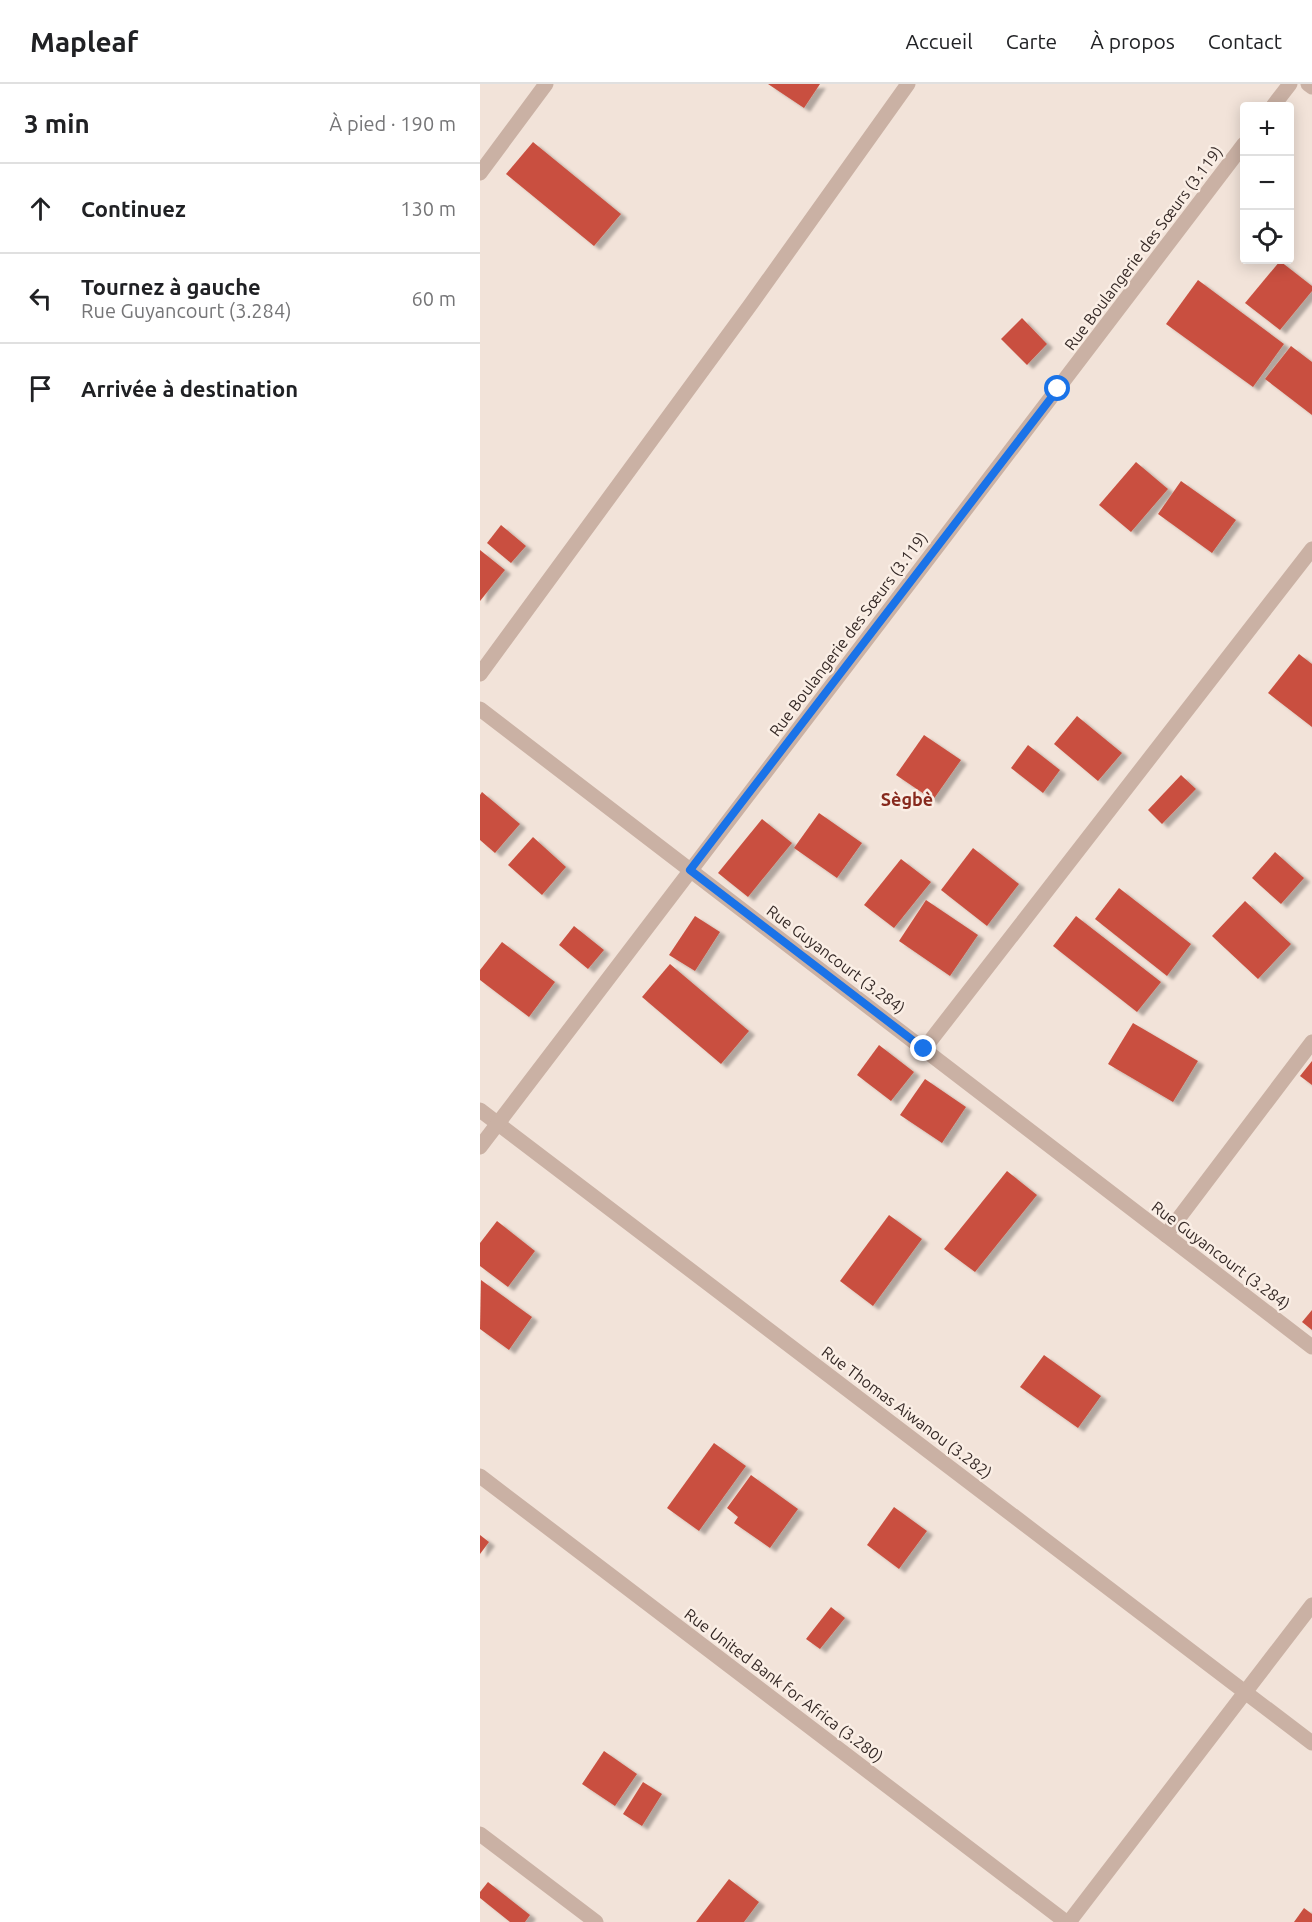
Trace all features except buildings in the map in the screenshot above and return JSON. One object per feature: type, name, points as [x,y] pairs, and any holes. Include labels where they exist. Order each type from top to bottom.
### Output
[{"type":"street","points":[[480,173],[546,84]]},
{"type":"street","points":[[480,674],[752,304],[908,84]]},
{"type":"street","points":[[1276,102],[1290,84]]},
{"type":"street","points":[[1308,84],[1312,87]]},
{"type":"street","name":"Rue Boulangerie des Sœurs (3.119)","points":[[480,1147],[1240,151]]},
{"type":"street","points":[[924,1049],[1312,549]]},
{"type":"street","name":"Rue Guyancourt (3.284)","points":[[480,709],[1312,1347]]},
{"type":"street","points":[[1166,1235],[1312,1042]]},
{"type":"street","name":"Rue Thomas Aiwanou (3.282)","points":[[480,1110],[1312,1743]]},
{"type":"street","name":"Rue United Bank for Africa (3.280)","points":[[480,1476],[1067,1922]]},
{"type":"street","points":[[1067,1922],[1312,1605]]},
{"type":"street","points":[[480,1834],[596,1922]]},
{"type":"district","name":"Sègbè","points":[[907,799]]},
{"type":"route","points":[[924,1049],[690,870],[1058,389]]}]
